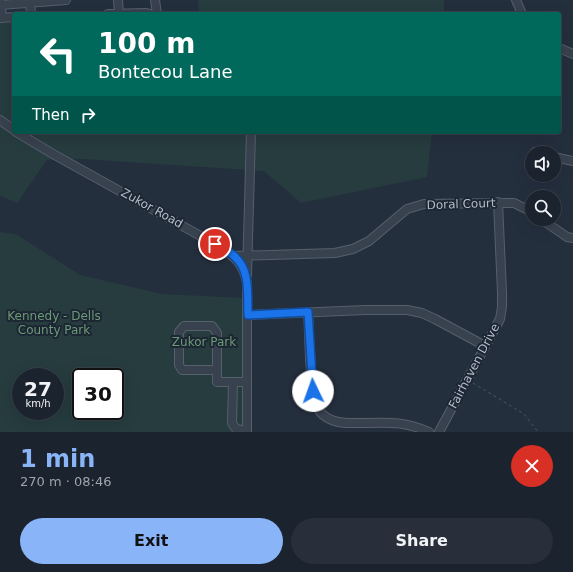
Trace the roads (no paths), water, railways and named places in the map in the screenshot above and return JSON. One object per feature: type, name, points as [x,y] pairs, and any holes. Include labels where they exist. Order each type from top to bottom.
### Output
[{"type":"street","points":[[0,5],[66,0]]},
{"type":"street","points":[[118,0],[119,12]]},
{"type":"street","points":[[155,0],[157,12]]},
{"type":"street","points":[[516,0],[521,12]]},
{"type":"street","points":[[0,1],[1,18],[12,17]]},
{"type":"street","points":[[30,2],[31,12]]},
{"type":"street","points":[[561,49],[573,54]]},
{"type":"street","points":[[0,120],[12,129]]},
{"type":"street","name":"Zukor Road","points":[[20,134],[215,244],[234,256],[240,263],[245,271],[247,282],[247,432]]},
{"type":"street","points":[[247,282],[251,134]]},
{"type":"street","points":[[561,158],[573,161]]},
{"type":"street","name":"Doral Court","points":[[234,256],[320,253],[353,249],[369,241],[407,209],[424,204],[498,202],[514,203],[525,208]]},
{"type":"street","name":"Fairhaven Drive","points":[[439,432],[484,346],[500,319],[502,307],[498,202]]},
{"type":"street","points":[[551,226],[566,237],[573,238]]},
{"type":"street","points":[[248,315],[365,310],[407,310],[422,313],[435,319],[484,346]]},
{"type":"street","points":[[308,312],[313,391],[316,404],[322,414],[343,423],[394,422],[418,427],[429,432]]},
{"type":"street","points":[[217,370],[182,370],[179,365],[179,332],[184,326],[212,326],[217,333],[217,370],[217,382],[247,382]]},
{"type":"street","points":[[233,382],[232,423],[236,429],[247,432]]},
{"type":"park label","name":"Kennedy - Dells County Park","points":[[54,323]]},
{"type":"park label","name":"Zukor Park","points":[[204,342]]}]
